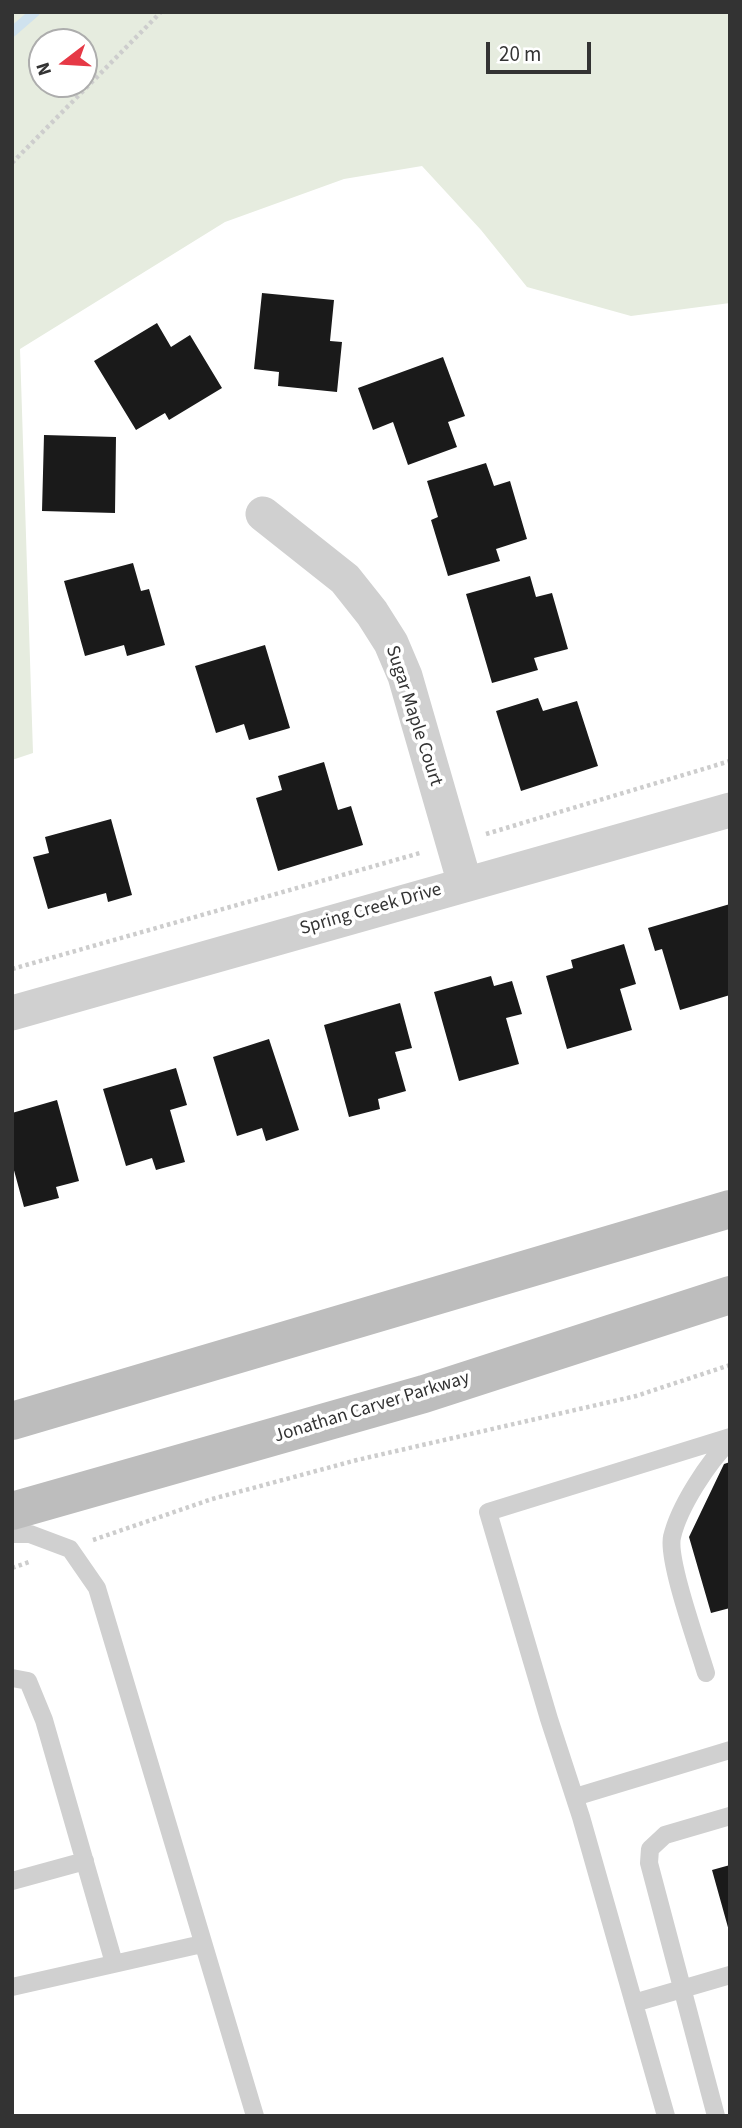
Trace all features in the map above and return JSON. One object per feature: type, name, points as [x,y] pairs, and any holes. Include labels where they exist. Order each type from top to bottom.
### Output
[{"type":"main road","points":[[12,1421],[730,1209]]},
{"type":"main road","name":"Jonathan Carver Parkway","points":[[12,1511],[424,1394],[730,1295]]},
{"type":"street","name":"Sugar Maple Court","points":[[263,514],[345,579],[391,642],[405,676],[465,884]]},
{"type":"street","name":"Spring Creek Drive","points":[[12,1013],[730,810]]},
{"type":"lane","points":[[666,2116],[575,1797],[488,1512],[730,1439]]},
{"type":"lane","points":[[706,1673],[676,1573],[671,1539],[685,1505],[712,1459],[730,1439]]},
{"type":"lane","points":[[12,1534],[30,1534],[70,1549],[97,1588],[255,2116]]},
{"type":"lane","points":[[12,1694],[20,1679]]},
{"type":"lane","points":[[20,1679],[44,1720],[114,1963]]},
{"type":"lane","points":[[575,1797],[730,1750]]},
{"type":"lane","points":[[716,2116],[649,1863],[650,1849],[665,1835],[730,1816]]},
{"type":"lane","points":[[12,1881],[85,1861]]},
{"type":"lane","points":[[12,1987],[202,1944]]},
{"type":"lane","points":[[634,2003],[730,1975]]},
{"type":"path","points":[[12,163],[161,12]]},
{"type":"path","points":[[12,969],[730,761]]},
{"type":"path","points":[[12,1568],[212,1499],[357,1460],[636,1396],[730,1365]]},
{"type":"shaded area","points":[[12,12],[730,12],[730,303],[631,316],[527,287],[481,230],[422,166],[344,179],[225,222],[20,349],[33,753],[12,760]]},
{"type":"building","points":[[262,293],[334,300],[330,341],[342,342],[337,392],[278,386],[279,372],[254,369]]},
{"type":"building","points":[[157,323],[171,347],[190,335],[222,388],[169,420],[165,413],[136,430],[94,361]]},
{"type":"building","points":[[443,357],[465,416],[448,422],[457,447],[408,465],[393,422],[373,430],[358,388]]},
{"type":"building","points":[[44,435],[116,437],[115,513],[42,511]]},
{"type":"building","points":[[486,463],[494,486],[510,481],[527,539],[496,549],[500,561],[448,576],[431,520],[438,517],[427,481]]},
{"type":"building","points":[[133,563],[141,591],[149,589],[165,645],[127,656],[124,645],[85,656],[64,581]]},
{"type":"building","points":[[530,576],[536,597],[552,593],[568,649],[534,658],[538,670],[492,683],[466,594]]},
{"type":"building","points":[[265,645],[290,728],[249,740],[244,724],[216,733],[195,666]]},
{"type":"building","points":[[538,698],[543,711],[577,701],[598,766],[521,791],[496,711]]},
{"type":"building","points":[[324,762],[338,810],[351,806],[363,845],[278,871],[256,798],[282,790],[278,776]]},
{"type":"building","points":[[111,819],[132,895],[108,902],[106,893],[48,909],[33,857],[49,853],[45,837]]},
{"type":"building","points":[[730,904],[730,995],[680,1010],[662,949],[655,951],[648,928]]},
{"type":"building","points":[[624,944],[636,984],[620,989],[632,1030],[567,1049],[546,976],[573,968],[571,960]]},
{"type":"building","points":[[491,976],[494,986],[512,981],[522,1014],[506,1018],[519,1064],[459,1081],[434,992]]},
{"type":"building","points":[[400,1003],[412,1048],[395,1052],[406,1091],[378,1099],[380,1109],[349,1117],[324,1025]]},
{"type":"building","points":[[269,1039],[299,1130],[266,1141],[262,1128],[237,1136],[213,1057]]},
{"type":"building","points":[[176,1068],[187,1105],[170,1110],[185,1162],[156,1170],[152,1158],[126,1166],[103,1089]]},
{"type":"building","points":[[57,1100],[79,1181],[56,1187],[59,1198],[24,1207],[12,1163],[12,1113]]},
{"type":"building","points":[[730,1462],[730,1608],[711,1613],[689,1537],[724,1464]]},
{"type":"building","points":[[730,1865],[730,1931],[729,1931],[712,1870]]},
{"type":"waterway","points":[[12,32],[35,12]]}]
